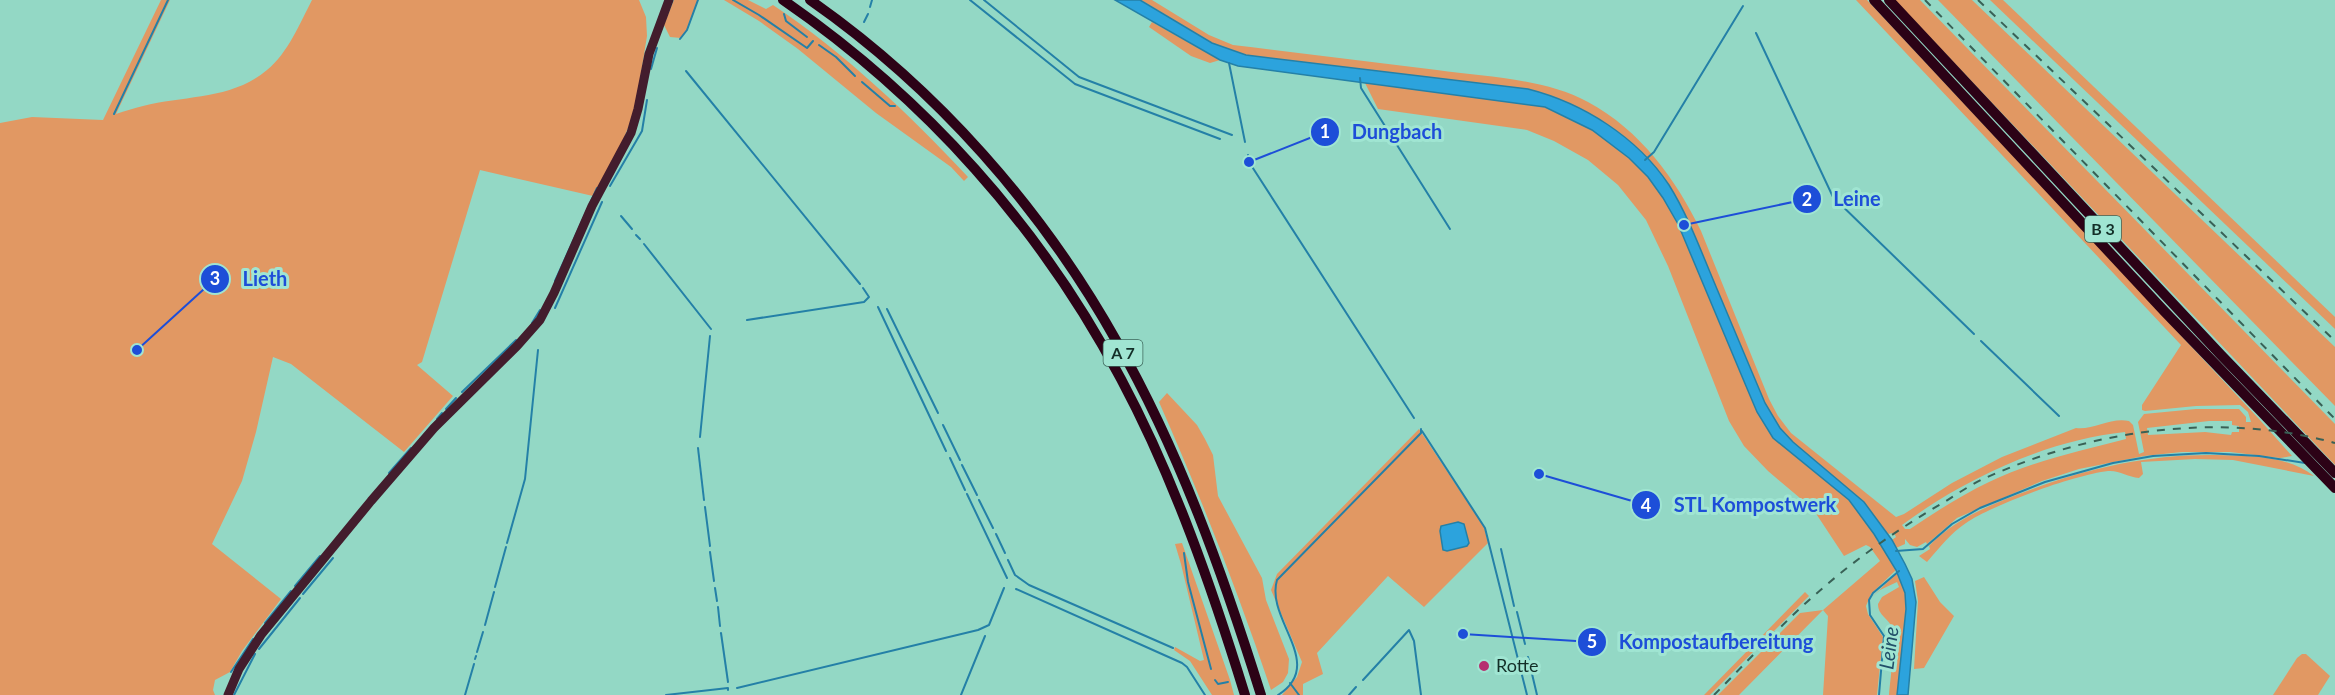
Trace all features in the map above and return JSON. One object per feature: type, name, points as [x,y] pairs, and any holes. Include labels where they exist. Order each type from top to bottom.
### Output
[{"type":"highway","name":"A 7","points":[[783,0],[875,70],[942,133],[1003,201],[1058,275],[1108,355],[1146,430],[1190,537],[1245,695]]},
{"type":"highway","name":"A 7","points":[[810,0],[885,59],[953,122],[1015,191],[1081,282],[1131,368],[1181,473],[1223,580],[1261,695]]},
{"type":"highway","name":"B 3","points":[[1874,0],[2300,454],[2330,475]]},
{"type":"highway","name":"B 3","points":[[1889,0],[2221,355],[2320,457],[2335,488]]},
{"type":"main road","points":[[228,695],[239,669],[261,635],[371,501],[434,428],[540,320],[592,206],[633,127],[651,46],[669,0]]},
{"type":"shaded area","points":[[161,0],[170,0],[116,114],[159,103],[223,92],[253,80],[267,70],[281,55],[312,0],[639,0],[646,17],[647,36],[632,118],[621,145],[593,196],[480,170],[422,362],[417,365],[453,396],[404,452],[291,364],[273,357],[242,481],[212,544],[281,599],[242,651],[230,672],[215,680],[213,690],[215,695],[0,695],[0,123],[32,117],[103,120]]},
{"type":"shaded area","points":[[674,0],[698,0],[688,28],[681,38],[670,37],[664,25]]},
{"type":"shaded area","points":[[724,0],[748,0],[766,9],[773,5],[800,24],[875,85],[968,177],[964,181],[951,167],[876,113],[798,49],[759,21]]},
{"type":"shaded area","points":[[1141,0],[1152,0],[1209,35],[1233,45],[1533,83],[1571,94],[1607,113],[1640,141],[1655,158],[1691,212],[1778,416],[1791,433],[1896,517],[1952,483],[2002,457],[2076,428],[2122,420],[2129,421],[2133,425],[2139,454],[2144,452],[2138,422],[2144,414],[2196,409],[2239,409],[2246,417],[2246,422],[2251,422],[2248,412],[2240,405],[2142,410],[2142,405],[2181,345],[1856,0],[1867,0],[2292,456],[2280,458],[2230,452],[2182,452],[2144,456],[2079,469],[2042,481],[1957,518],[1927,544],[1926,542],[1917,547],[1910,545],[1905,539],[1905,544],[1896,548],[1892,540],[1896,537],[1894,533],[1887,534],[1864,502],[1793,442],[1780,428],[1765,403],[1683,209],[1656,168],[1625,137],[1569,103],[1528,89],[1246,55],[1212,43]],"holes":[[[2209,421],[2232,421],[2232,425],[2239,426],[2239,432],[2232,432],[2231,435],[2205,432],[2148,435],[2147,428]],[[2125,432],[2126,439],[2022,468],[1969,492],[1910,529],[1905,529],[1902,525],[1952,492],[2008,464],[2066,443]]]},
{"type":"shaded area","points":[[1895,0],[1920,0],[2335,424],[2335,465]]},
{"type":"shaded area","points":[[1938,0],[1972,0],[2335,347],[2335,406]]},
{"type":"shaded area","points":[[1990,0],[2003,0],[2335,317],[2335,329]]},
{"type":"shaded area","points":[[1152,22],[1220,60],[1210,63],[1191,56],[1149,27]]},
{"type":"shaded area","points":[[1364,81],[1545,107],[1592,130],[1629,158],[1648,177],[1663,197],[1678,224],[1757,412],[1773,438],[1849,500],[1874,534],[1896,570],[1871,594],[1866,606],[1868,614],[1883,637],[1877,695],[1823,695],[1828,616],[1823,610],[1880,561],[1866,545],[1844,556],[1813,509],[1768,471],[1744,446],[1729,421],[1668,266],[1646,220],[1618,185],[1588,160],[1554,141],[1527,130],[1378,109]]},
{"type":"shaded area","points":[[1167,393],[1197,425],[1205,439],[1213,455],[1218,496],[1262,578],[1266,600],[1289,659],[1288,673],[1283,682],[1271,690],[1190,473],[1159,402]]},
{"type":"shaded area","points":[[1419,429],[1484,527],[1488,543],[1424,607],[1388,576],[1317,653],[1323,674],[1303,684],[1303,695],[1282,695],[1297,677],[1302,662],[1271,590],[1277,574]]},
{"type":"shaded area","points":[[2216,455],[2280,460],[2314,476],[2233,460],[2195,459],[2141,462],[2143,474],[2139,478],[2108,471],[2093,474],[2056,484],[1995,507],[1966,523],[1950,536],[1927,562],[1919,556],[1930,549],[1929,546],[1949,529],[1971,515],[2043,485],[2092,470],[2140,460]]},
{"type":"shaded area","points":[[1182,543],[1234,695],[1212,695],[1190,661],[1174,650],[1175,647],[1200,661],[1204,660],[1175,544]]},
{"type":"shaded area","points":[[1897,573],[1905,593],[1906,609],[1897,695],[1889,695],[1893,634],[1891,625],[1878,608],[1878,604],[1882,597],[1899,587],[1897,582],[1880,590],[1871,598]]},
{"type":"shaded area","points":[[1924,577],[1940,602],[1954,616],[1924,668],[1914,669],[1918,601],[1915,581]]},
{"type":"shaded area","points":[[1805,592],[1809,596],[1710,695],[1704,695]]},
{"type":"shaded area","points":[[1823,610],[1739,695],[1718,695],[1800,613]]},
{"type":"shaded area","points":[[2306,654],[2330,676],[2318,695],[2273,695],[2297,658]]},
{"type":"water","points":[[1115,0],[1140,0],[1212,43],[1246,55],[1528,89],[1569,103],[1625,137],[1656,168],[1683,210],[1765,403],[1780,428],[1793,442],[1864,502],[1892,540],[1905,564],[1912,579],[1916,602],[1908,695],[1897,695],[1906,609],[1905,593],[1896,570],[1874,534],[1849,500],[1773,438],[1757,412],[1678,224],[1648,177],[1629,158],[1592,130],[1545,107],[1238,66],[1220,60]]},
{"type":"water","points":[[1458,522],[1464,524],[1469,543],[1467,546],[1443,550],[1441,526]]},
{"type":"waterway","points":[[114,114],[168,0]]},
{"type":"waterway","points":[[680,39],[687,30],[698,0]]},
{"type":"waterway","points":[[733,0],[807,48],[813,41]]},
{"type":"waterway","points":[[870,7],[872,0]]},
{"type":"waterway","points":[[970,0],[1075,84],[1220,139]]},
{"type":"waterway","points":[[984,0],[1079,77],[1232,135]]},
{"type":"waterway","points":[[1645,160],[1654,152],[1743,6]]},
{"type":"waterway","points":[[784,14],[786,21],[807,37]]},
{"type":"waterway","points":[[864,22],[868,14]]},
{"type":"waterway","points":[[1756,33],[1833,197],[1974,334]]},
{"type":"waterway","points":[[819,45],[836,57],[855,76]]},
{"type":"waterway","points":[[651,69],[657,48]]},
{"type":"waterway","points":[[1229,63],[1245,142]]},
{"type":"waterway","points":[[686,71],[860,284]]},
{"type":"waterway","points":[[1360,78],[1361,88],[1450,229]]},
{"type":"waterway","points":[[862,82],[890,106],[895,106]]},
{"type":"waterway","points":[[610,186],[642,131],[647,100]]},
{"type":"waterway","points":[[1248,155],[1249,162],[1414,418]]},
{"type":"waterway","points":[[555,281],[597,188]]},
{"type":"waterway","points":[[555,308],[602,202]]},
{"type":"waterway","points":[[621,216],[632,229]]},
{"type":"waterway","points":[[636,235],[640,239]]},
{"type":"waterway","points":[[644,244],[711,329]]},
{"type":"waterway","points":[[747,320],[864,302],[869,297],[863,288]]},
{"type":"waterway","points":[[878,307],[946,451]]},
{"type":"waterway","points":[[887,309],[938,413]]},
{"type":"waterway","points":[[532,323],[540,310]]},
{"type":"waterway","points":[[700,437],[710,336]]},
{"type":"waterway","points":[[462,392],[516,340]]},
{"type":"waterway","points":[[1981,341],[2059,416]]},
{"type":"waterway","points":[[507,543],[525,479],[538,350]]},
{"type":"waterway","points":[[446,409],[456,398]]},
{"type":"waterway","points":[[437,419],[442,413]]},
{"type":"waterway","points":[[943,425],[960,460]]},
{"type":"waterway","points":[[1278,695],[1292,683],[1297,670],[1296,656],[1279,610],[1276,595],[1277,580],[1421,433],[1421,429]]},
{"type":"waterway","points":[[1422,431],[1485,528],[1527,695]]},
{"type":"waterway","points":[[389,473],[411,448]]},
{"type":"waterway","points":[[698,448],[704,500]]},
{"type":"waterway","points":[[1896,551],[1923,549],[1952,524],[1980,508],[2045,482],[2113,463],[2153,456],[2206,453],[2259,456],[2305,463]]},
{"type":"waterway","points":[[950,458],[965,490]]},
{"type":"waterway","points":[[962,465],[977,495]]},
{"type":"waterway","points":[[967,494],[1007,578]]},
{"type":"waterway","points":[[979,500],[993,528]]},
{"type":"waterway","points":[[705,507],[710,546]]},
{"type":"waterway","points":[[996,534],[1005,553]]},
{"type":"waterway","points":[[495,587],[506,547]]},
{"type":"waterway","points":[[1501,549],[1514,606]]},
{"type":"waterway","points":[[710,552],[714,581]]},
{"type":"waterway","points":[[1184,553],[1188,582],[1211,669]]},
{"type":"waterway","points":[[295,586],[320,556]]},
{"type":"waterway","points":[[303,594],[333,558]]},
{"type":"waterway","points":[[1008,560],[1015,575],[1029,585],[1173,648]]},
{"type":"waterway","points":[[1879,695],[1884,636],[1870,615],[1869,600],[1873,593],[1899,571]]},
{"type":"waterway","points":[[715,588],[717,601]]},
{"type":"waterway","points":[[737,688],[978,630],[989,625],[1004,588]]},
{"type":"waterway","points":[[1016,589],[1182,663],[1205,695]]},
{"type":"waterway","points":[[265,623],[291,591]]},
{"type":"waterway","points":[[485,625],[494,592]]},
{"type":"waterway","points":[[259,649],[300,598]]},
{"type":"waterway","points":[[718,607],[720,626]]},
{"type":"waterway","points":[[1517,612],[1525,644]]},
{"type":"waterway","points":[[1363,680],[1409,630],[1414,641],[1421,695]]},
{"type":"waterway","points":[[477,652],[483,632]]},
{"type":"waterway","points":[[721,633],[728,682]]},
{"type":"waterway","points":[[961,695],[985,636]]},
{"type":"waterway","points":[[231,672],[253,639]]},
{"type":"waterway","points":[[234,695],[255,654]]},
{"type":"waterway","points":[[1528,657],[1537,695]]},
{"type":"waterway","points":[[465,695],[474,664]]},
{"type":"waterway","points":[[1215,680],[1218,684],[1228,682]]},
{"type":"waterway","points":[[1290,683],[1299,695]]},
{"type":"waterway","points":[[1349,695],[1356,687]]},
{"type":"waterway","points":[[666,695],[728,688],[728,690]]},
{"type":"railway","points":[[1925,0],[2335,419]]},
{"type":"railway","points":[[1978,0],[2335,341]]},
{"type":"railway","points":[[1714,695],[1795,613],[1868,552],[1914,520],[1972,485],[2022,463],[2110,438],[2200,427],[2246,428],[2291,433],[2335,443]]},
{"type":"place","name":"Dungbach","points":[[1249,162]]},
{"type":"place","name":"Leine","points":[[1684,225]]},
{"type":"place","name":"Lieth","points":[[137,350]]},
{"type":"place","name":"STL Kompostwerk","points":[[1539,474]]},
{"type":"place","name":"Kompostaufbereitung","points":[[1463,634]]},
{"type":"place","name":"Rotte","points":[[1484,666]]}]
